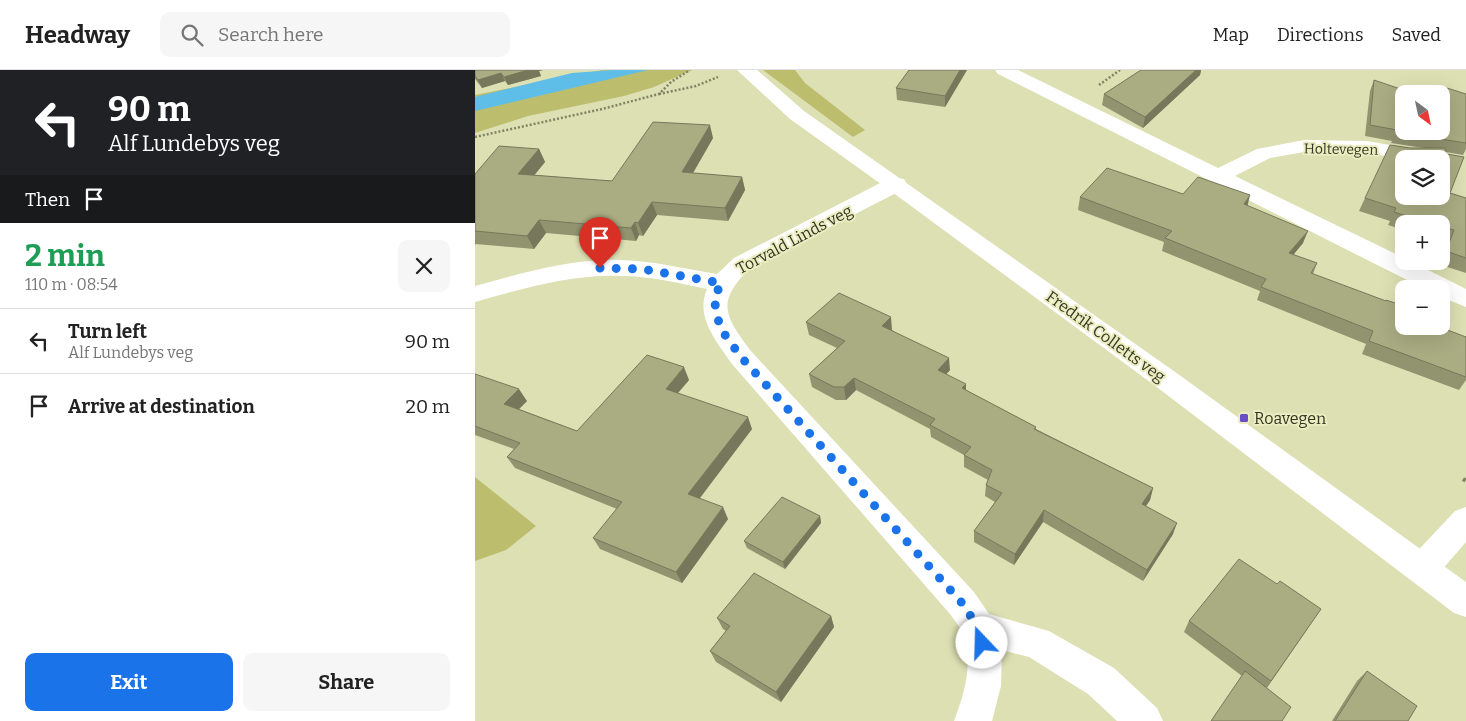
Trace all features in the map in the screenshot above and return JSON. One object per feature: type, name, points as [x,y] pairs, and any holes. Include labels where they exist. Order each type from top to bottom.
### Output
[{"type":"street","name":"Fredrik Colletts veg","points":[[746,70],[797,115],[896,184],[1466,602]]},
{"type":"street","points":[[1004,70],[1466,298]]},
{"type":"street","name":"Holtevegen","points":[[1218,176],[1264,154],[1304,146],[1367,147],[1395,152]]},
{"type":"street","name":"Torvald Linds veg","points":[[896,184],[741,263],[721,283],[714,299],[720,328],[741,357],[962,603],[978,627],[986,659],[984,689],[973,721]]},
{"type":"street","points":[[475,294],[535,277],[600,268],[642,269],[721,283]]},
{"type":"street","points":[[1422,569],[1466,520]]},
{"type":"street","points":[[978,627],[1037,643],[1101,681],[1144,721]]},
{"type":"path","points":[[659,94],[671,82],[690,70]]},
{"type":"path","points":[[475,138],[602,110],[696,86],[721,75]]},
{"type":"green space","points":[[602,70],[692,70],[654,87],[624,96],[528,116],[475,133],[475,95]]},
{"type":"green space","points":[[763,70],[795,70],[805,83],[865,130],[853,137]]},
{"type":"green space","points":[[475,477],[536,526],[506,550],[475,561]]},
{"type":"water","points":[[648,70],[475,111],[475,97],[572,73]]},
{"type":"building","points":[[475,70],[528,70],[504,77],[501,73],[478,80],[475,76]]},
{"type":"building","points":[[909,70],[960,70],[945,96],[896,88]]},
{"type":"building","points":[[1141,70],[1196,70],[1145,117],[1104,94]]},
{"type":"building","points":[[1374,80],[1395,87],[1395,130],[1370,125]]},
{"type":"building","points":[[1450,89],[1466,94],[1466,143],[1447,140],[1450,140]]},
{"type":"building","points":[[653,122],[710,125],[682,172],[742,177],[725,208],[652,202],[638,223],[635,222],[631,228],[539,220],[527,236],[475,231],[475,174],[499,146],[539,149],[518,174],[612,181]]},
{"type":"building","points":[[1390,145],[1410,148],[1445,148],[1446,150],[1395,150],[1395,205],[1450,205],[1450,193],[1466,198],[1466,258],[1450,252],[1450,240],[1454,230],[1450,229],[1450,215],[1404,215],[1394,212],[1396,208],[1365,198]]},
{"type":"building","points":[[1450,155],[1464,157],[1450,193]]},
{"type":"building","points":[[1107,168],[1183,194],[1198,177],[1250,195],[1244,204],[1308,231],[1289,253],[1317,263],[1311,273],[1395,303],[1395,335],[1450,335],[1450,331],[1466,337],[1466,377],[1369,341],[1373,331],[1261,287],[1266,279],[1165,238],[1172,231],[1080,197]]},
{"type":"building","points":[[839,293],[891,317],[882,326],[949,358],[938,370],[966,384],[962,388],[1036,427],[1034,429],[1153,488],[1142,504],[1177,523],[1147,570],[1044,510],[1015,554],[974,531],[1002,493],[986,485],[992,470],[964,455],[971,447],[930,425],[935,419],[854,378],[844,387],[834,387],[809,374],[845,341],[806,322]]},
{"type":"building","points":[[647,355],[684,367],[666,389],[748,417],[688,494],[723,507],[676,572],[593,538],[622,502],[507,457],[520,443],[475,426],[475,374],[519,389],[504,404],[577,431]]},
{"type":"building","points":[[782,497],[820,516],[783,562],[744,541]]},
{"type":"building","points":[[1239,559],[1277,584],[1280,581],[1321,609],[1271,681],[1189,621]]},
{"type":"building","points":[[754,573],[831,616],[776,692],[710,651],[730,626],[717,618]]},
{"type":"building","points":[[1245,671],[1291,707],[1282,721],[1211,721]]},
{"type":"building","points":[[1367,671],[1417,706],[1408,721],[1335,721]]},
{"type":"place","name":"Roavegen","points":[[1244,418]]},
{"type":"route","points":[[600,268],[642,269],[721,283],[714,299],[720,328],[741,357],[962,603],[978,627],[982,643]]}]
